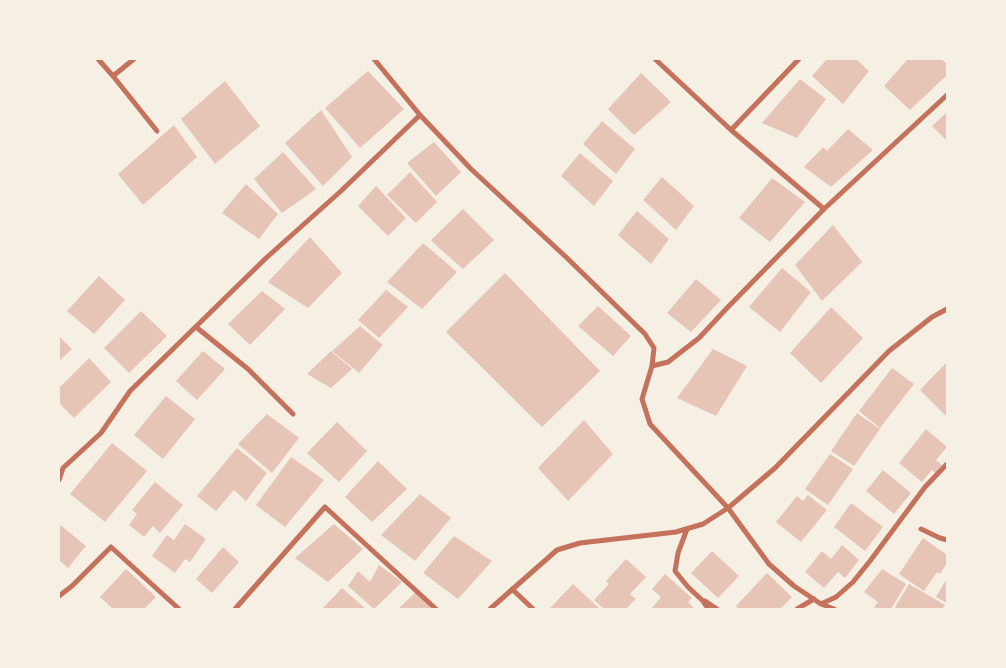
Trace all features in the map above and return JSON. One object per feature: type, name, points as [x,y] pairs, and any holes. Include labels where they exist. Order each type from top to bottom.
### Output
[{"type":"street","points":[[98,59],[157,131]]},
{"type":"street","points":[[113,76],[134,59]]},
{"type":"street","points":[[374,59],[420,115],[471,170],[567,258],[645,334],[654,348],[652,366],[642,399],[650,424],[728,508],[769,564],[794,586],[822,604],[834,609]]},
{"type":"street","points":[[655,59],[731,130],[824,210]]},
{"type":"street","points":[[731,130],[799,59]]},
{"type":"street","points":[[652,366],[668,362],[699,338],[824,210],[947,95]]},
{"type":"street","points":[[59,480],[63,468],[100,433],[130,392],[265,259],[341,191],[420,115]]},
{"type":"street","points":[[490,609],[557,550],[580,543],[676,532],[703,524],[728,508],[775,468],[889,351],[932,317],[947,309]]},
{"type":"street","points":[[196,328],[248,369],[292,414]]},
{"type":"street","points":[[822,604],[836,597],[853,582],[925,488],[947,464]]},
{"type":"street","points":[[235,609],[325,507],[436,609]]},
{"type":"street","points":[[687,529],[678,553],[675,571],[703,601],[717,609]]},
{"type":"street","points":[[921,529],[947,540]]},
{"type":"street","points":[[59,596],[72,586],[111,547],[179,609]]},
{"type":"street","points":[[512,589],[533,609]]},
{"type":"street","points":[[797,609],[814,598]]},
{"type":"street","points":[[703,601],[708,609]]},
{"type":"building","points":[[827,59],[856,59],[869,71],[843,104],[812,76]]},
{"type":"building","points":[[908,59],[941,59],[947,64],[947,75],[910,110],[884,86]]},
{"type":"building","points":[[368,71],[404,109],[360,148],[325,108]]},
{"type":"building","points":[[641,73],[671,102],[634,135],[608,109]]},
{"type":"building","points":[[800,79],[826,99],[797,138],[762,123]]},
{"type":"building","points":[[225,81],[260,126],[215,164],[181,119]]},
{"type":"building","points":[[321,110],[352,157],[323,186],[285,143]]},
{"type":"building","points":[[947,112],[947,141],[932,126]]},
{"type":"building","points":[[602,121],[635,149],[616,174],[583,144]]},
{"type":"building","points":[[174,125],[197,157],[143,205],[118,174]]},
{"type":"building","points":[[848,129],[873,150],[831,187],[804,167],[823,147],[827,151]]},
{"type":"building","points":[[434,142],[461,172],[436,196],[407,163]]},
{"type":"building","points":[[283,152],[316,189],[282,213],[254,179]]},
{"type":"building","points":[[580,153],[613,181],[594,206],[561,176]]},
{"type":"building","points":[[410,172],[437,202],[416,223],[387,195]]},
{"type":"building","points":[[662,177],[694,206],[676,230],[643,200]]},
{"type":"building","points":[[772,178],[805,202],[770,242],[739,218]]},
{"type":"building","points":[[246,184],[278,214],[259,239],[222,213]]},
{"type":"building","points":[[376,186],[406,218],[388,236],[358,206]]},
{"type":"building","points":[[463,209],[494,240],[463,269],[431,240]]},
{"type":"building","points":[[637,211],[669,239],[651,264],[618,235]]},
{"type":"building","points":[[833,225],[862,262],[822,301],[795,265]]},
{"type":"building","points":[[310,237],[342,273],[308,308],[268,282]]},
{"type":"building","points":[[423,243],[457,272],[422,309],[387,282]]},
{"type":"building","points":[[782,268],[811,292],[780,332],[749,307]]},
{"type":"building","points":[[505,273],[600,371],[542,427],[446,332]]},
{"type":"building","points":[[99,276],[125,300],[94,334],[67,311]]},
{"type":"building","points":[[696,279],[721,300],[691,332],[667,313]]},
{"type":"building","points":[[386,290],[408,307],[379,338],[358,320]]},
{"type":"building","points":[[262,291],[285,309],[250,345],[228,324]]},
{"type":"building","points":[[598,306],[631,336],[613,356],[578,326]]},
{"type":"building","points":[[831,307],[863,338],[821,383],[790,353]]},
{"type":"building","points":[[141,311],[167,336],[129,373],[104,348]]},
{"type":"building","points":[[360,326],[383,345],[359,373],[332,351]]},
{"type":"building","points":[[59,336],[72,349],[59,361]]},
{"type":"building","points":[[713,349],[747,366],[716,416],[677,398]]},
{"type":"building","points":[[203,351],[225,369],[197,400],[176,381]]},
{"type":"building","points":[[331,351],[352,369],[331,388],[307,374]]},
{"type":"building","points":[[89,358],[111,382],[74,418],[59,403],[59,388]]},
{"type":"building","points":[[947,362],[947,417],[920,390]]},
{"type":"building","points":[[892,368],[914,384],[880,428],[859,411]]},
{"type":"building","points":[[166,396],[195,419],[163,459],[134,435]]},
{"type":"building","points":[[857,413],[880,429],[854,466],[831,451]]},
{"type":"building","points":[[267,414],[299,438],[272,473],[238,444]]},
{"type":"building","points":[[584,420],[613,454],[568,501],[538,468]]},
{"type":"building","points":[[337,422],[367,451],[339,482],[307,453]]},
{"type":"building","points":[[926,429],[947,447],[936,460],[942,465],[935,473],[932,470],[922,482],[899,463]]},
{"type":"building","points":[[112,443],[147,471],[105,522],[70,494]]},
{"type":"building","points":[[237,448],[267,473],[246,501],[234,490],[216,511],[197,496]]},
{"type":"building","points":[[830,454],[853,469],[828,505],[805,489]]},
{"type":"building","points":[[291,457],[324,480],[285,527],[256,505]]},
{"type":"building","points":[[378,461],[407,489],[372,522],[345,497]]},
{"type":"building","points":[[883,470],[911,493],[894,514],[866,491]]},
{"type":"building","points":[[155,482],[183,505],[160,533],[153,526],[144,537],[129,525],[137,514],[132,510]]},
{"type":"building","points":[[420,494],[451,518],[415,561],[381,535]]},
{"type":"building","points":[[808,495],[827,510],[801,542],[776,522],[797,496],[803,501]]},
{"type":"building","points":[[851,503],[883,527],[865,551],[834,527]]},
{"type":"building","points":[[59,524],[86,546],[68,568],[59,560]]},
{"type":"building","points":[[185,524],[206,539],[190,562],[185,559],[175,573],[152,556],[167,535],[174,540]]},
{"type":"building","points":[[334,524],[363,549],[328,582],[295,558]]},
{"type":"building","points":[[454,536],[492,561],[458,599],[423,573]]},
{"type":"building","points":[[923,538],[947,555],[947,563],[940,574],[937,572],[924,591],[899,574]]},
{"type":"building","points":[[842,545],[859,560],[845,578],[838,572],[824,588],[805,572],[822,551],[831,559]]},
{"type":"building","points":[[223,547],[239,562],[212,593],[196,579]]},
{"type":"building","points":[[712,551],[739,576],[718,598],[691,573]]},
{"type":"building","points":[[626,559],[646,577],[630,594],[636,599],[626,609],[604,609],[594,600],[609,584],[606,581]]},
{"type":"building","points":[[379,565],[402,582],[374,609],[348,586],[358,571],[370,582]]},
{"type":"building","points":[[126,569],[156,597],[144,609],[113,609],[100,597]]},
{"type":"building","points":[[882,569],[906,584],[891,609],[873,609],[878,602],[864,592]]},
{"type":"building","points":[[767,573],[792,597],[780,609],[739,609],[736,606]]},
{"type":"building","points":[[665,574],[692,598],[688,602],[695,609],[651,609],[661,597],[652,589]]},
{"type":"building","points":[[947,578],[947,603],[936,597]]},
{"type":"building","points":[[573,584],[600,609],[551,609]]},
{"type":"building","points":[[909,584],[945,605],[942,609],[898,609],[895,607]]},
{"type":"building","points":[[342,588],[366,609],[322,609]]},
{"type":"building","points":[[416,592],[432,609],[398,609]]}]
